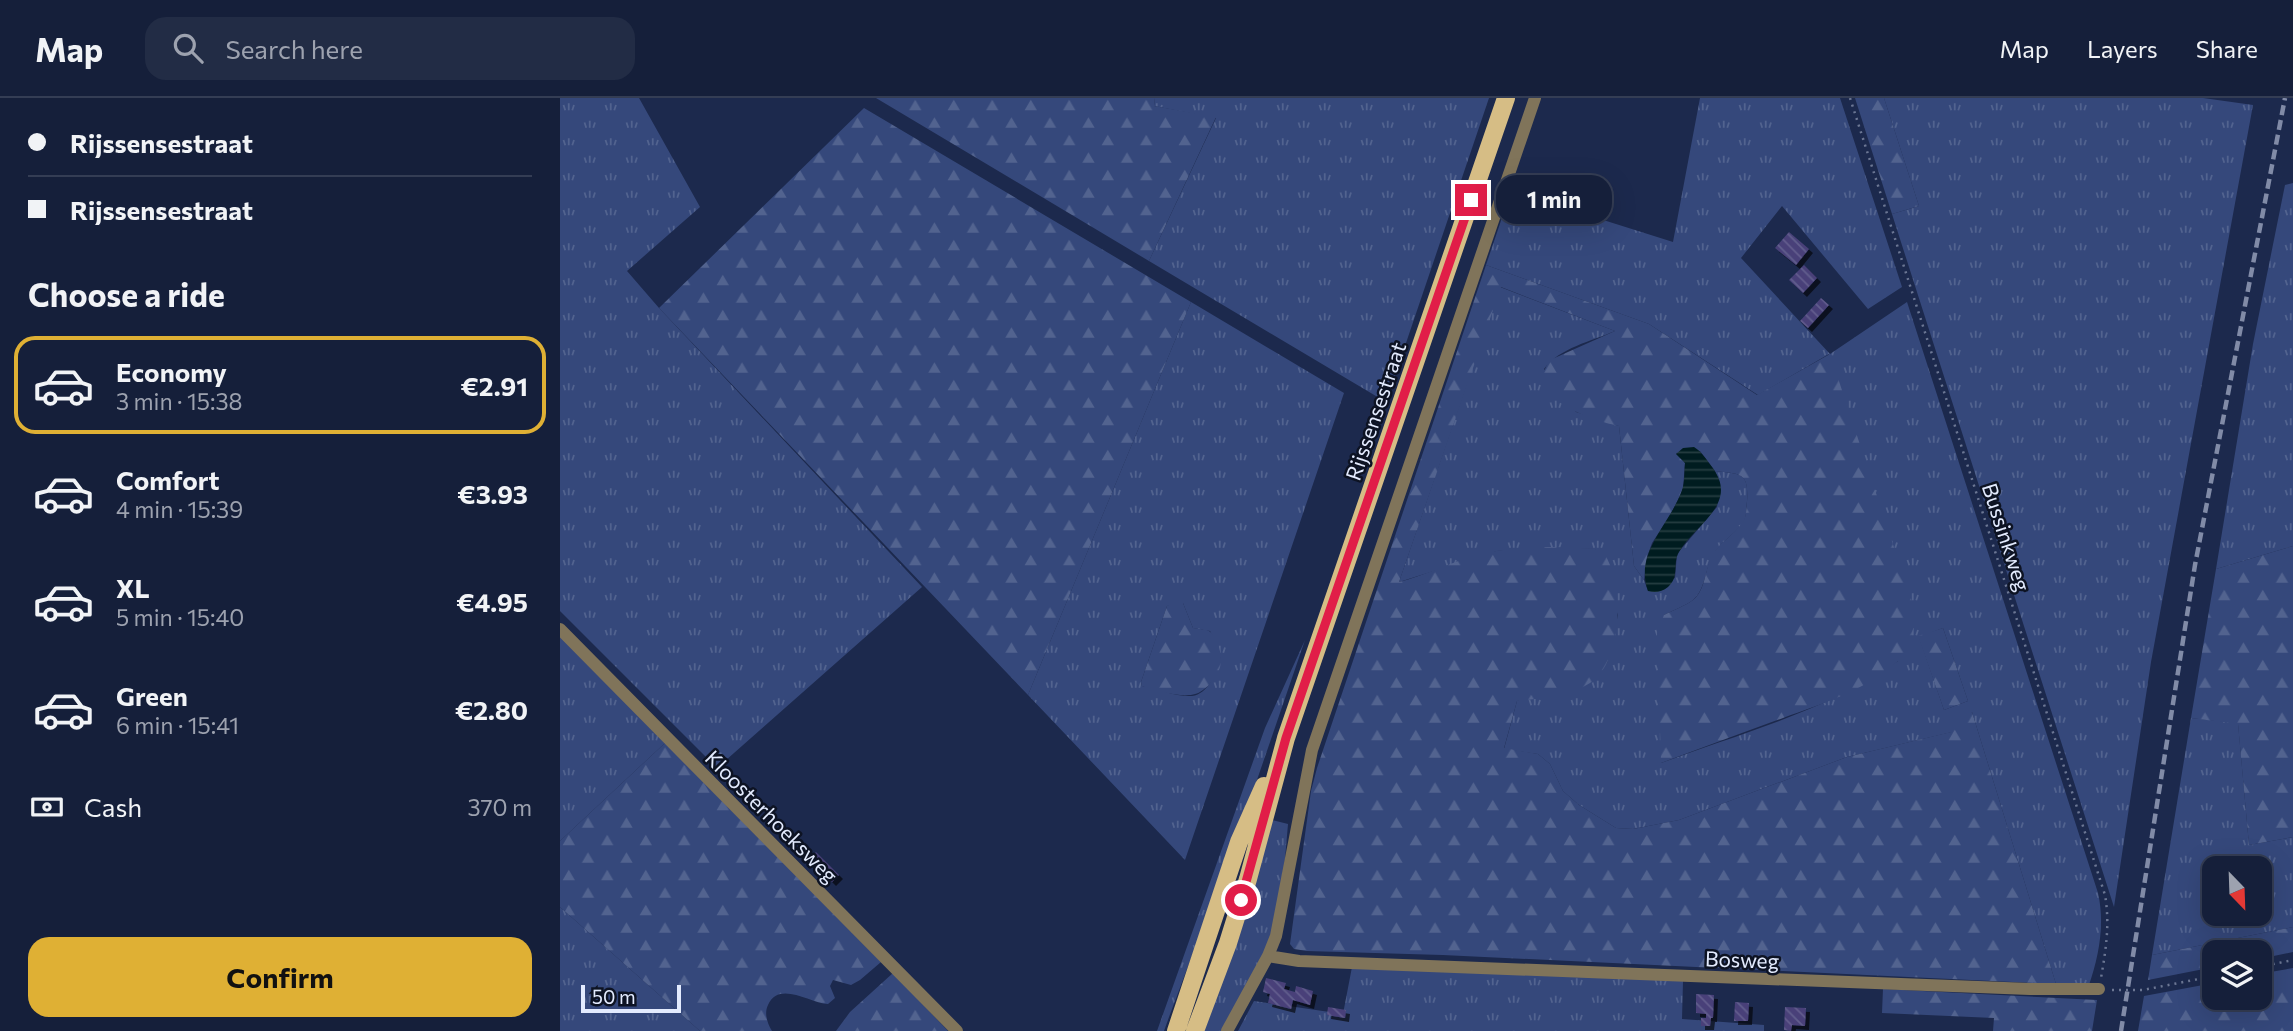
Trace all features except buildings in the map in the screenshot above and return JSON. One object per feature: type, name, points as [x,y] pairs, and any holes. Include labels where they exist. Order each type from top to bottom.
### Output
[{"type":"main road","name":"Rijssensestraat","points":[[1195,1031],[1224,956],[1248,879],[1286,738],[1506,98]]},
{"type":"main road","name":"Rijssensestraat","points":[[1175,1031],[1239,842],[1286,738]]},
{"type":"street","points":[[1227,1031],[1268,956],[1278,923],[1312,750],[1535,98]]},
{"type":"street","name":"Kloosterhoeksweg","points":[[560,629],[957,1031]]},
{"type":"street","name":"Bosweg","points":[[1268,956],[1299,961],[2030,989],[2099,989]]},
{"type":"path","name":"Bussinkweg","points":[[1850,98],[2105,895],[2109,919],[2108,941],[2099,989]]},
{"type":"path","points":[[2272,964],[2293,960]]},
{"type":"path","points":[[2099,989],[2143,990],[2202,978]]},
{"type":"green space","points":[[560,98],[639,98],[700,207],[627,271],[922,587],[717,768],[560,611]]},
{"type":"green space","points":[[876,98],[1155,98],[1154,106],[1216,117],[1149,261]]},
{"type":"green space","points":[[1155,98],[1489,98],[1386,402],[1149,261],[1216,118],[1154,106]]},
{"type":"green space","points":[[1700,98],[1840,98],[1902,287],[1868,309],[1782,206],[1741,258],[1830,354],[1907,302],[2098,893],[2100,940],[2089,985],[2056,984],[1972,712],[1952,732],[1847,757],[1679,820],[1633,829],[1616,828],[1579,805],[1563,791],[1550,764],[1538,754],[1504,749],[1517,701],[1607,663],[1618,615],[1595,549],[1535,548],[1497,551],[1399,582],[1500,287],[1615,331],[1567,350],[1544,369],[1576,412],[1619,426],[1634,566],[1648,591],[1675,578],[1677,554],[1717,507],[1720,484],[1715,471],[1737,474],[1745,480],[1747,501],[1744,521],[1713,555],[1697,595],[1690,602],[1664,615],[1661,763],[1815,707],[1872,678],[1898,661],[1829,354],[1758,395],[1649,324],[1486,265],[1511,191],[1673,242]],"holes":[[[1943,628],[1968,701],[1944,710],[1919,637]]]},
{"type":"green space","points":[[1855,98],[1884,98],[1919,206],[1892,214]]},
{"type":"green space","points":[[1884,98],[2203,98],[2253,105],[2151,662],[2114,907],[1892,214],[1919,206]]},
{"type":"green space","points":[[864,108],[1191,302],[1028,695],[659,308]]},
{"type":"green space","points":[[2293,183],[2293,546],[2216,569],[2253,344],[2285,185]]},
{"type":"green space","points":[[1486,265],[1649,324],[1757,395],[1830,354],[1915,611],[1913,631],[1906,651],[1898,661],[1872,680],[1828,701],[1661,763],[1657,633],[1664,615],[1697,596],[1712,555],[1744,521],[1747,502],[1745,480],[1737,474],[1715,471],[1700,451],[1676,453],[1685,463],[1683,489],[1652,543],[1644,580],[1634,566],[1619,426],[1564,405],[1552,396],[1545,386],[1544,374],[1550,360],[1615,331],[1501,287],[1399,582],[1471,557],[1501,550],[1549,547],[1595,549],[1604,553],[1611,567],[1617,602],[1615,640],[1601,672],[1590,683],[1572,692],[1517,701],[1504,748],[1538,754],[1550,764],[1563,791],[1579,805],[1616,828],[1633,829],[1679,820],[1847,757],[1951,732],[1948,721],[1972,712],[2056,984],[1307,951],[1294,949],[1290,944],[1311,791],[1317,768]]},
{"type":"green space","points":[[1191,302],[1344,393],[1185,860],[1028,695]],"holes":[[[1183,603],[1193,628],[1210,631],[1219,651],[1220,663],[1207,687],[1198,694],[1186,696],[1142,686],[1141,682],[1167,606]]]},
{"type":"green space","points":[[2293,546],[2293,837],[2249,845],[2238,724],[2191,718],[2216,569]]},
{"type":"green space","points":[[1177,601],[1183,603],[1193,628],[1207,630],[1212,634],[1220,653],[1220,667],[1213,679],[1199,693],[1190,695],[1154,690],[1142,686],[1141,682],[1167,606]]},
{"type":"green space","points":[[1943,628],[1968,701],[1944,710],[1918,636]]},
{"type":"green space","points":[[560,636],[665,743],[560,841]]},
{"type":"green space","points":[[1305,640],[1247,809],[1164,1031],[1157,1031],[1265,728]]},
{"type":"green space","points":[[2191,718],[2238,723],[2249,845],[2293,837],[2293,927],[2228,940],[2202,940],[2202,945],[2152,955]]},
{"type":"green space","points":[[665,743],[881,962],[851,985],[833,980],[830,986],[835,998],[828,1004],[787,993],[779,994],[767,1008],[767,1018],[772,1031],[700,1031],[560,907],[560,841]]},
{"type":"green space","points":[[1272,820],[1288,824],[1284,870],[1272,939],[1221,1031],[1202,1031]]},
{"type":"green space","points":[[560,907],[700,1031],[560,1031]]},
{"type":"green space","points":[[2293,927],[2293,952],[2272,956],[2272,940],[2228,940]]},
{"type":"green space","points":[[2202,945],[2202,969],[2148,980],[2152,955]]},
{"type":"green space","points":[[1352,967],[1683,981],[1682,1019],[1764,1025],[1764,1031],[1238,1031],[1254,1001],[1343,1014]]},
{"type":"green space","points":[[2293,968],[2293,1031],[2138,1031],[2144,996],[2202,985],[2202,1010],[2272,1010],[2272,972]]},
{"type":"green space","points":[[893,973],[948,1031],[836,1031],[850,1012]]},
{"type":"green space","points":[[1883,989],[2097,1000],[2092,1031],[1993,1031],[1994,1018],[1882,1013]]},
{"type":"shaded area","points":[[1694,447],[1706,458],[1719,480],[1721,492],[1718,503],[1679,552],[1672,583],[1661,591],[1648,591],[1645,577],[1649,551],[1677,503],[1683,487],[1685,463],[1676,454],[1683,448]]},
{"type":"railway","points":[[2121,1031],[2195,565],[2285,98]]},
{"type":"route","points":[[1241,900],[1286,738],[1471,200]]}]
